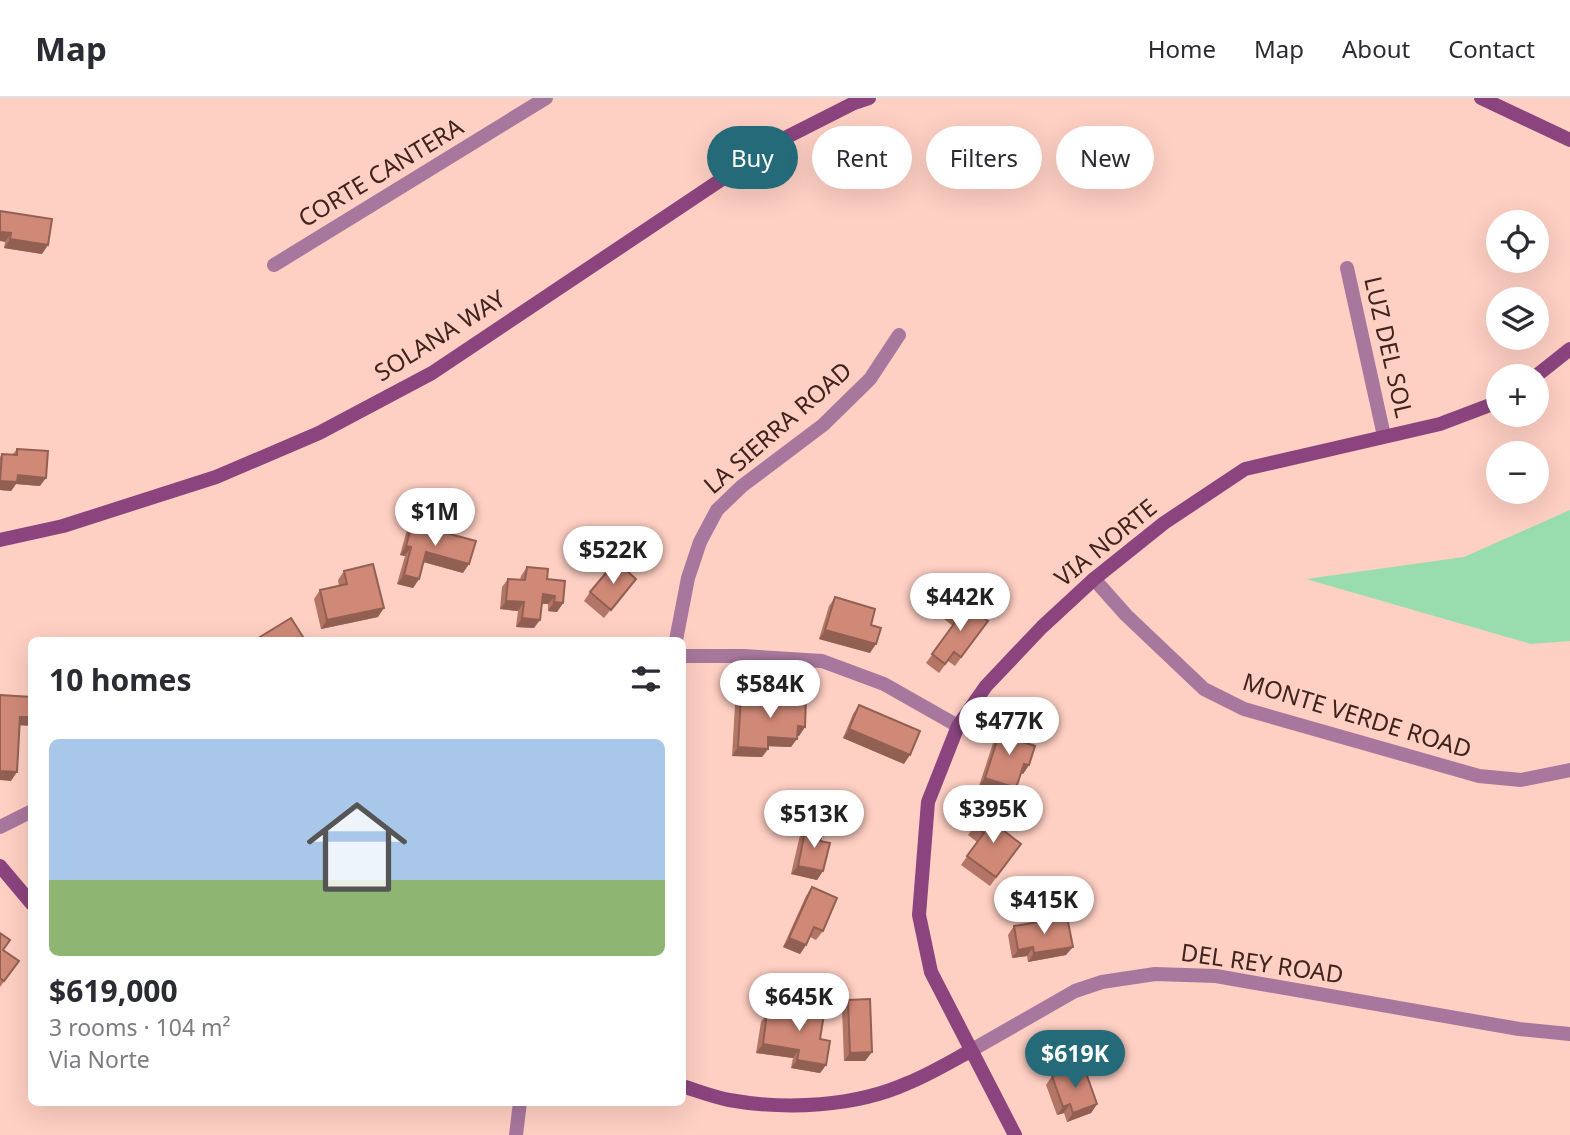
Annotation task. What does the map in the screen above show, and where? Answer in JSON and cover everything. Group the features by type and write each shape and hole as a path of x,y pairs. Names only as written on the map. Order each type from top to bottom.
{"street":[{"name":"SOLANA WAY","path":"0,540 63,526 216,477 319,433 432,373 779,141 869,98"},
{"path":"1481,98 1570,140"},
{"name":"CORTE CANTERA","path":"274,265 536,101"},
{"name":"LUZ DEL SOL","path":"1347,268 1384,436"},
{"name":"LA SIERRA ROAD","path":"677,637 688,578 699,542 717,510 741,486 823,425 870,379 899,335"},
{"path":"1549,366 1570,349"},
{"name":"VIA NORTE","path":"1015,1135 932,972 919,915 928,802 958,726 986,687 1042,627 1094,579 1164,523 1245,469 1440,424 1486,407"},
{"name":"MONTE VERDE ROAD","path":"1094,579 1126,615 1204,689 1244,709 1479,776 1521,780 1570,769"},
{"path":"686,656 822,661 884,684 958,726"},
{"path":"0,827 28,813"},
{"path":"0,866 28,899"},
{"name":"DEL REY ROAD","path":"686,1087 727,1100 764,1104 798,1105 850,1101 907,1084 1074,991 1102,982 1156,974 1216,976 1519,1029 1570,1034"},
{"path":"516,1135 520,1106"}],"green space":[{"path":"1570,510 1570,641 1531,644 1306,579 1464,557"}],"building":[{"path":"0,211 52,219 48,245 10,239 11,233 0,232"},
{"path":"17,449 48,451 46,478 18,475 17,482 0,481 2,454 17,455"},
{"path":"412,524 476,541 469,564 426,552 419,579 404,575 411,547 406,546"},
{"path":"616,561 636,579 611,610 590,592"},
{"path":"373,564 384,608 327,620 320,590 347,584 344,571"},
{"path":"527,567 548,569 547,579 565,581 563,603 554,602 555,596 543,594 540,620 522,618 524,602 506,601 508,579 525,580"},
{"path":"835,597 875,609 871,625 881,628 876,644 825,630"},
{"path":"958,600 988,621 961,657 954,652 945,664 932,654 959,617 950,611"},
{"path":"291,618 303,637 260,637"},
{"path":"0,695 28,697 28,717 20,717 17,772 0,771"},
{"path":"741,696 788,699 788,696 806,697 805,727 798,726 797,739 768,737 768,749 738,747"},
{"path":"859,705 920,731 910,755 849,729"},
{"path":"1002,725 1026,733 1023,742 1035,746 1029,765 1024,764 1016,788 985,778"},
{"path":"986,810 1001,821 998,826 1021,844 996,877 967,856 984,833 974,826"},
{"path":"806,827 822,830 820,841 830,843 823,871 798,866"},
{"path":"812,887 837,898 823,931 814,927 806,945 789,938"},
{"path":"1067,917 1073,947 1034,953 1033,947 1018,950 1014,926"},
{"path":"0,933 10,940 3,950 19,961 4,981 0,978"},
{"path":"870,999 872,1052 850,1053 848,1000"},
{"path":"794,1003 825,1008 820,1039 830,1041 826,1065 797,1060 799,1050 763,1044 767,1013 792,1017"},
{"path":"1085,1070 1097,1104 1073,1113 1070,1104 1063,1107 1052,1076 1068,1071 1070,1075"}]}
